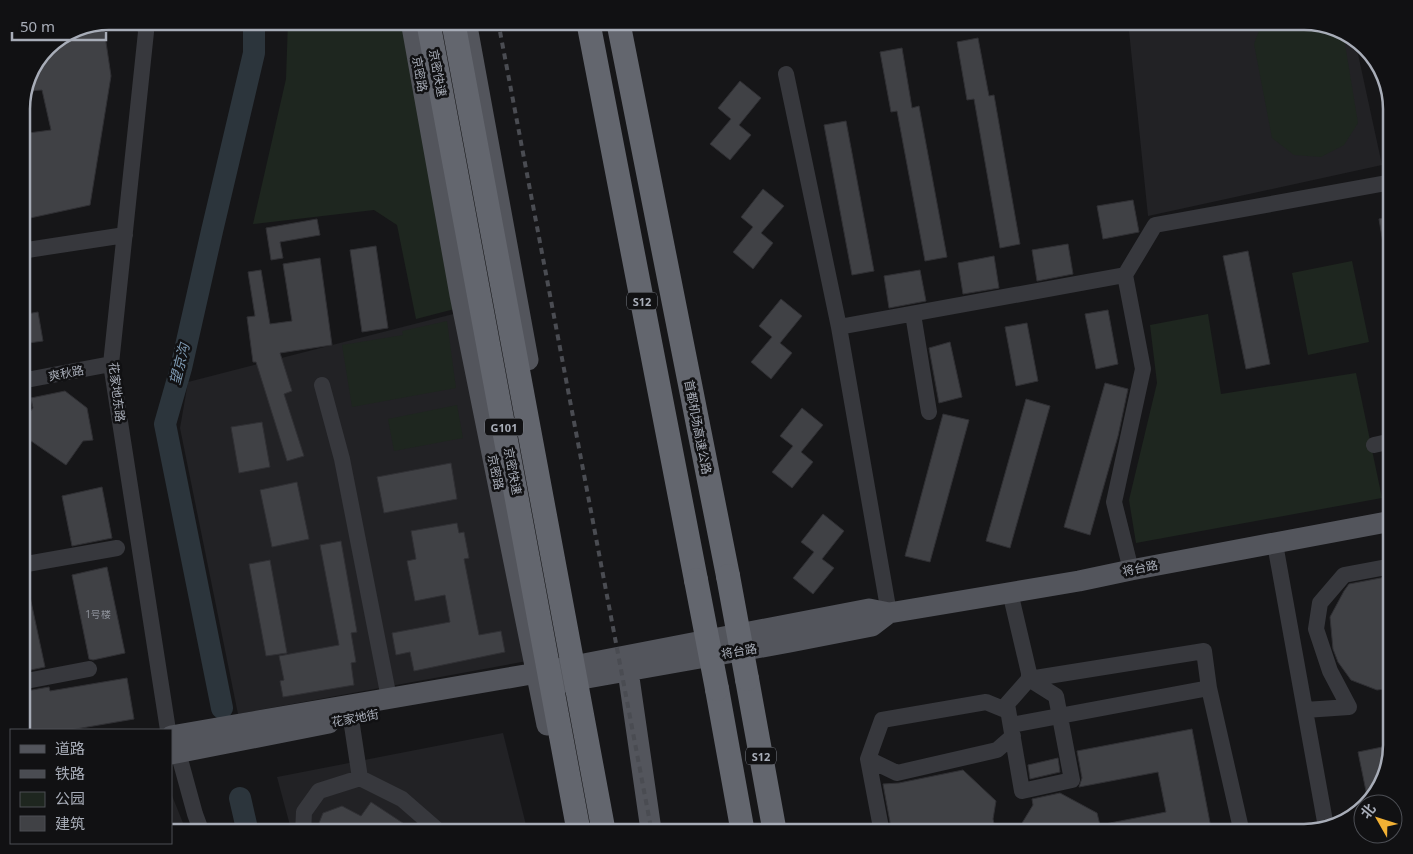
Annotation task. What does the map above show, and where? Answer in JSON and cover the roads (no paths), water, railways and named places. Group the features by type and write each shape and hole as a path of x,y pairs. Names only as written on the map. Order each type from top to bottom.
{"highway":[{"name":"京密快速","path":"430,30 577,824"},
{"name":"京密快速","path":"455,30 602,824"},
{"name":"S12","path":"590,30 718,689 741,824"},
{"name":"首都机场高速公路","path":"620,30 728,576 773,824"}],"main road":[{"name":"京密路","path":"413,30 460,295 567,824"},
{"name":"G101","path":"468,30 613,824"},
{"name":"将台路","path":"585,672 869,610 889,613 947,604 1079,581 1383,523"},
{"name":"将台路","path":"585,672 628,672 790,642 872,626 889,613"},
{"path":"538,679 585,672"},
{"path":"628,672 650,824"},
{"name":"花家地街","path":"173,747 389,698 538,679"},
{"name":"花家地街","path":"173,747 351,719 538,679"}],"street":[{"name":"花家地东路","path":"146,30 111,364 168,729"},
{"path":"786,74 839,327 889,613"},
{"path":"1131,570 1114,502 1143,369 1125,275 1155,225 1383,184"},
{"path":"30,250 125,235"},
{"path":"839,327 1125,275"},
{"path":"913,314 929,412"},
{"name":"爽秋路","path":"30,379 111,364"},
{"path":"322,386 342,458 389,698"},
{"path":"1374,445 1383,443"},
{"path":"1275,544 1325,821"},
{"path":"30,563 117,548"},
{"path":"1305,710 1350,707 1330,671 1316,629 1320,602 1344,575 1383,568"},
{"path":"1010,592 1029,679"},
{"path":"1029,679 1056,696 1072,780 1022,791 1007,704 1029,679 1204,651 1209,688 1240,824"},
{"path":"30,680 89,669"},
{"path":"880,824 868,759 882,720 986,702 1011,724 1060,717 1209,688"},
{"path":"351,719 360,778"},
{"path":"868,759 897,773 997,750 1011,724"},
{"path":"173,747 199,824"},
{"path":"303,824 304,812 319,791 360,778 402,799 431,824"}],"waterway":[{"name":"望京沟","path":"222,708 165,424 181,368 254,53 254,30"},
{"name":"望京沟","path":"240,798 246,824"}],"railway":[{"path":"500,30 650,824"}]}
